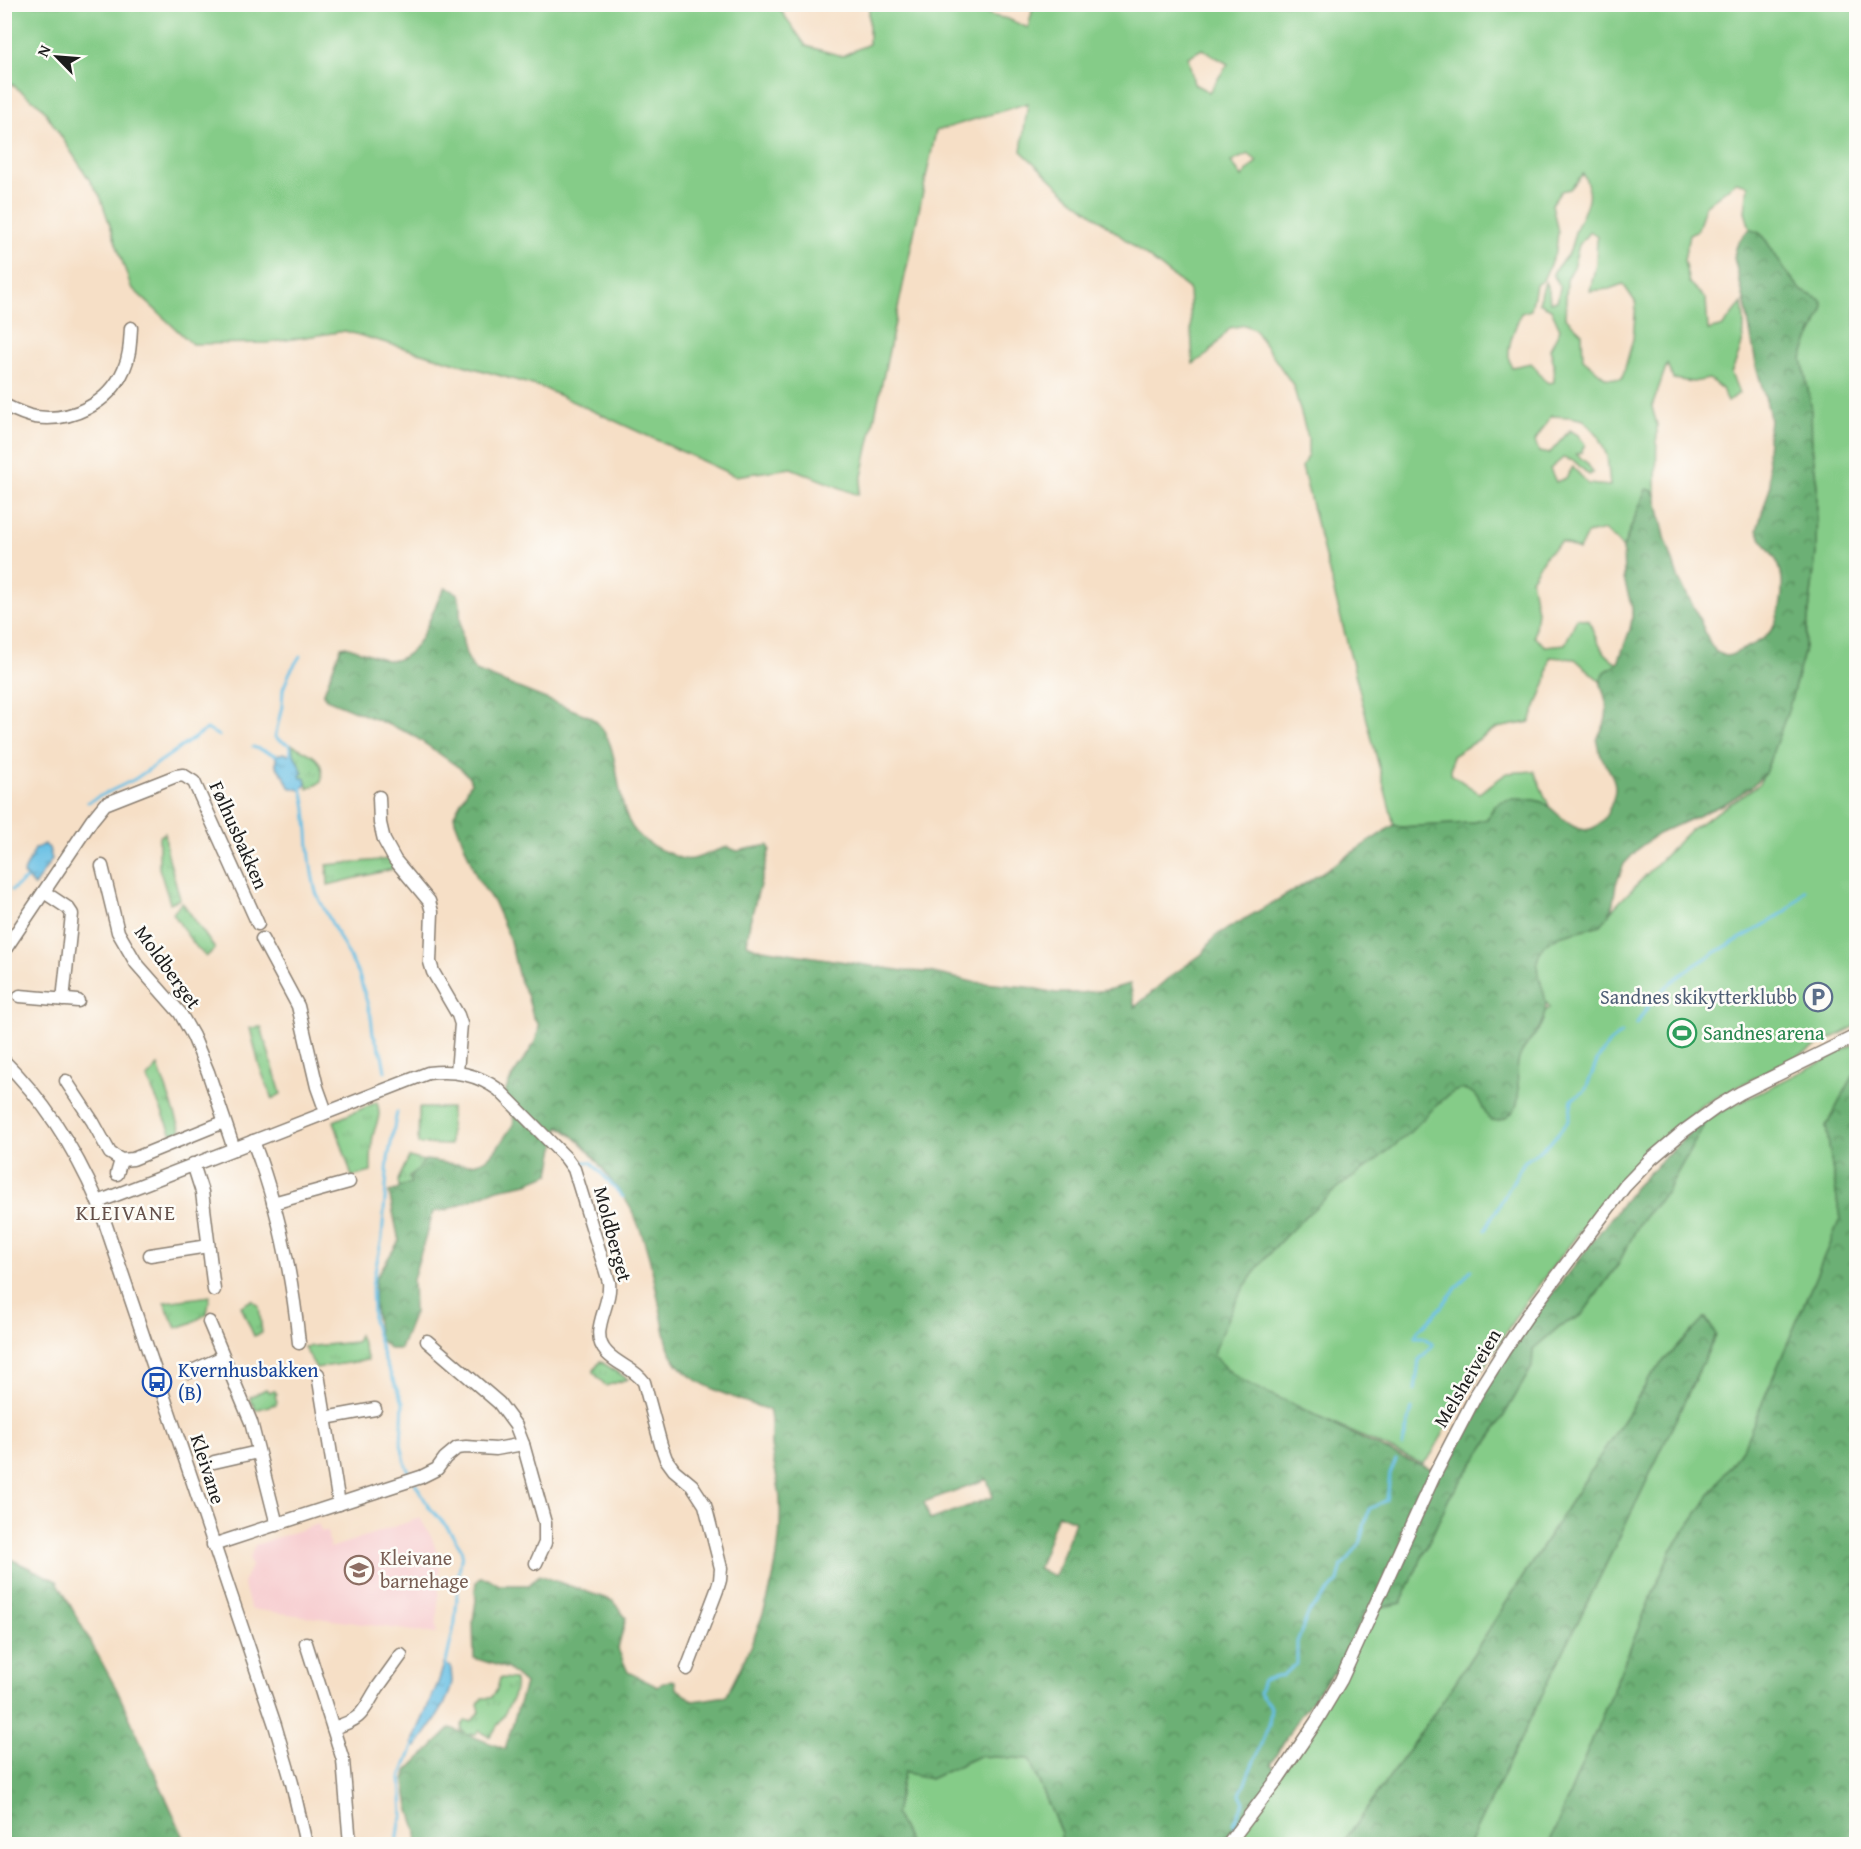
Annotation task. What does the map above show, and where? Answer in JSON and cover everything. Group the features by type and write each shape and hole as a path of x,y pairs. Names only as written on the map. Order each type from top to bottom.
{"street":[{"path":"4,405 33,417 54,418 79,412 96,403 118,380 124,370 130,348 131,328"},
{"name":"Følhusbakken","path":"4,951 105,804 183,775 194,782 258,924"},
{"path":"379,797 380,823 384,840 395,860 429,901 432,912 430,962 433,972 458,1015 460,1024 457,1072"},
{"name":"Moldberget","path":"102,866 118,932 136,963 180,1013 208,1072 234,1149"},
{"path":"44,892 68,908 72,914 63,1000"},
{"path":"262,939 298,1006 317,1087 326,1112"},
{"path":"20,996 78,1001"},
{"name":"Melsheiveien","path":"1234,1837 1279,1777 1341,1680 1433,1478 1476,1395 1528,1315 1625,1186 1684,1131 1717,1107 1740,1093 1857,1036"},
{"name":"Kleivane","path":"4,1061 36,1095 65,1136 86,1173 98,1202 285,1756 306,1845"},
{"name":"Moldberget","path":"98,1202 418,1076 438,1072 457,1072 490,1084 499,1090 574,1169 609,1282 609,1295 599,1332 601,1343 607,1353 638,1374 644,1382 666,1459 674,1470 692,1485 705,1505 721,1574 687,1670"},
{"path":"66,1081 110,1153 121,1160 133,1159 224,1122"},
{"path":"253,1141 273,1203 288,1261 299,1343"},
{"path":"117,1174 121,1160"},
{"path":"193,1164 202,1192 214,1290"},
{"path":"273,1203 349,1182"},
{"path":"150,1255 208,1246"},
{"path":"209,1322 251,1422 277,1525"},
{"path":"427,1341 499,1403 516,1426 545,1523 545,1543 536,1563"},
{"path":"190,1372 223,1357"},
{"path":"318,1374 339,1504"},
{"path":"325,1418 375,1409"},
{"path":"213,1545 431,1472 437,1469 456,1448 496,1449 523,1444"},
{"path":"214,1462 258,1452"},
{"path":"306,1643 343,1760 350,1845"},
{"path":"333,1728 361,1714 401,1655"}],"shaded area":[{"path":"420,1518 432,1538 439,1560 436,1634 251,1609 243,1583 251,1566 249,1559 255,1545 318,1524 322,1532 327,1530 330,1548"}],"green space":[{"path":"1031,4 1856,5 1856,1026 1704,1104 1645,1152 1598,1208 1522,1307 1457,1409 1431,1455 1423,1464 1190,1359 1320,1183 1522,1032 1550,1007 1535,991 1530,973 1541,940 1596,926 1690,830 1758,785 1765,773 1804,653 1816,554 1817,486 1802,358 1817,325 1820,300 1802,291 1776,259 1764,237 1750,229 1745,212 1748,185 1736,182 1705,206 1698,230 1689,234 1684,260 1689,283 1706,299 1708,330 1723,326 1742,303 1743,339 1731,373 1739,393 1728,402 1722,389 1709,379 1693,382 1673,379 1667,364 1652,407 1657,425 1656,494 1651,490 1636,514 1623,548 1605,530 1587,534 1579,550 1561,542 1546,555 1531,579 1537,611 1534,637 1545,646 1565,644 1577,618 1589,620 1603,650 1618,663 1605,672 1600,681 1575,659 1550,657 1546,681 1530,722 1497,728 1452,756 1451,774 1479,793 1507,773 1534,771 1549,806 1540,802 1494,806 1487,819 1470,823 1401,827 1394,825 1302,467 1308,454 1308,438 1293,385 1254,329 1245,325 1230,328 1208,354 1193,364 1189,289 1069,196 1021,151 1028,103 936,131 858,495 791,468 735,476 543,388 345,331 267,343 192,344 131,287 100,196 42,107 5,79 4,5 777,5 806,46 842,56 869,44 869,5 971,5 993,16 1008,19 1028,28 1032,12","holes":["1202,49 1228,64 1209,92 1194,84 1188,57","1248,154 1257,161 1242,177 1231,162","1583,174 1587,182 1587,204 1570,251 1553,274 1560,288 1557,301 1550,302 1545,282 1539,303 1551,309 1560,329 1550,349 1554,364 1554,382 1549,383 1531,363 1512,367 1509,348 1521,313 1531,310 1536,285 1543,280 1556,251 1558,232 1552,204 1561,191 1570,189","1590,231 1597,236 1596,263 1590,291 1609,289 1623,284 1636,303 1633,339 1622,379 1606,378 1583,359 1582,333 1565,317 1567,280 1579,245","1551,416 1584,420 1598,436 1607,456 1610,486 1588,484 1573,467 1566,478 1556,482 1550,469 1563,458 1574,461 1589,475 1593,473 1587,463 1576,454 1581,453 1585,444 1578,435 1570,430 1549,454 1539,452 1535,441"]},
{"path":"1750,229 1764,237 1786,272 1802,291 1821,300 1823,305 1823,310 1802,358 1811,405 1812,448 1817,486 1816,554 1804,653 1788,711 1765,773 1751,787 1726,803 1658,834 1640,847 1624,864 1616,884 1609,915 1601,925 1559,936 1544,945 1537,968 1545,999 1545,1012 1540,1026 1520,1056 1517,1072 1518,1097 1514,1111 1505,1118 1494,1121 1489,1119 1478,1099 1471,1092 1459,1090 1453,1092 1396,1145 1324,1200 1271,1252 1235,1302 1214,1350 1214,1356 1231,1373 1252,1386 1383,1449 1436,1471 1503,1357 1635,1187 1691,1131 1708,1118 1666,1193 1640,1222 1617,1266 1581,1316 1560,1326 1533,1349 1532,1367 1495,1431 1449,1498 1401,1603 1363,1612 1338,1675 1333,1672 1295,1723 1270,1765 1278,1771 1221,1844 1062,1844 1061,1833 1029,1759 979,1756 930,1779 904,1772 895,1814 910,1844 416,1844 417,1832 409,1807 405,1782 407,1771 451,1728 505,1749 525,1684 508,1669 474,1658 475,1590 476,1582 480,1577 488,1578 499,1585 529,1585 539,1575 613,1601 626,1618 618,1649 628,1672 656,1686 671,1680 675,1681 676,1688 694,1701 726,1696 749,1649 767,1602 778,1553 780,1500 771,1446 769,1410 709,1387 688,1374 676,1362 668,1346 645,1242 631,1209 591,1154 559,1126 550,1174 528,1183 498,1189 446,1210 433,1212 413,1279 414,1313 400,1349 390,1349 379,1339 374,1302 375,1279 399,1241 389,1192 406,1184 425,1160 468,1164 484,1161 493,1153 513,1125 513,1116 505,1093 508,1084 534,1043 539,1025 533,1017 527,995 520,982 509,937 494,903 477,878 455,821 454,815 471,783 469,777 411,734 326,699 323,695 341,647 346,646 386,660 398,659 408,654 416,645 445,588 455,592 460,601 465,651 476,671 591,717 602,729 610,744 625,812 632,826 642,838 660,849 686,859 693,859 728,847 737,851 768,845 770,849 750,921 747,944 756,948 904,971 929,972 973,982 1027,987 1056,993 1107,990 1130,984 1135,1007 1167,979 1202,954 1215,936 1300,887 1394,825 1401,827 1470,823 1487,819 1497,804 1504,800 1514,799 1532,799 1542,802 1579,829 1593,828 1601,822 1613,799 1615,786 1597,744 1607,714 1600,681 1605,672 1618,663 1630,629 1632,608 1624,579 1623,548 1646,489 1656,494 1665,537 1679,580 1716,652 1726,656 1731,655 1753,645 1770,631 1781,604 1782,584 1777,561 1757,530 1770,487 1767,451 1770,419 1734,258 1739,242","holes":["987,1479 993,1497 930,1520 924,1502","1058,1514 1075,1521 1055,1576 1038,1569"]},
{"path":"292,745 316,758 321,767 321,782 308,789 305,778 301,779 300,775 303,773"},
{"path":"165,833 167,851 180,899 170,903 159,868 159,837"},
{"path":"390,859 397,868 328,885 327,865"},
{"path":"182,902 215,949 206,957 192,942 173,913"},
{"path":"261,1027 281,1094 272,1099 259,1065 250,1028"},
{"path":"1856,1043 1856,1071 1826,1126 1840,1219 1744,1446 1670,1552 1549,1844 1469,1844 1716,1335 1706,1318 1656,1369 1449,1692 1342,1844 1221,1844 1278,1771 1338,1675 1363,1612 1401,1603 1449,1498 1495,1431 1532,1367 1533,1349 1560,1326 1581,1316 1617,1266 1640,1222 1666,1193 1708,1118"},
{"path":"158,1066 181,1130 172,1134 147,1078"},
{"path":"1856,1071 1856,1844 1549,1844 1670,1552 1744,1446 1840,1219 1826,1126"},
{"path":"377,1102 379,1117 372,1140 371,1172 352,1177 334,1121"},
{"path":"419,1108 451,1108 450,1145 418,1144"},
{"path":"409,1157 424,1161 418,1170 409,1176 411,1183 399,1187 398,1180"},
{"path":"210,1296 207,1314 176,1328 164,1302"},
{"path":"252,1300 259,1306 262,1333 254,1336 241,1306"},
{"path":"1705,1318 1716,1334 1469,1844 1342,1844 1449,1692 1656,1369"},
{"path":"359,1335 368,1360 316,1368 304,1347 356,1342"},
{"path":"600,1361 628,1379 606,1386 593,1372"},
{"path":"266,1389 270,1392 274,1390 277,1394 275,1395 276,1404 255,1410 250,1397"},
{"path":"4,1556 57,1581 117,1690 185,1844 5,1844"},
{"path":"500,1678 514,1679 515,1685 515,1691 505,1714 489,1737 479,1731 476,1734 466,1735 461,1729 462,1725 465,1721 472,1721 480,1711 478,1704 482,1698 491,1698 497,1690"},
{"path":"979,1756 1029,1759 1061,1833 1062,1844 910,1844 895,1814 904,1772 930,1779"}],"water":[{"path":"293,752 303,773 300,775 301,778 305,778 306,785 300,790 289,787 276,766 276,755 284,753 288,755"},
{"path":"44,844 49,848 52,859 34,886 23,874 35,849"},
{"path":"444,1664 451,1667 452,1682 447,1699 416,1747 412,1743"}],"waterway":[{"path":"291,756 290,745 275,737 282,706 283,689 300,656"},
{"path":"88,802 135,779 207,729 219,736"},
{"path":"253,747 276,755"},
{"path":"300,785 305,803 313,880 317,895 359,975 371,1016 373,1034 382,1054 385,1071"},
{"path":"12,890 26,879"},
{"path":"1637,1024 1649,1005 1683,973 1786,911 1805,890"},
{"path":"1485,1230 1524,1162 1549,1144 1569,1120 1572,1099 1585,1091 1598,1059 1610,1042 1621,1033"},
{"path":"397,1112 388,1159 382,1238 372,1285 373,1321 384,1359 403,1402 401,1444 406,1466 412,1477"},
{"path":"583,1162 591,1162 623,1197"},
{"path":"1415,1390 1419,1360 1433,1345 1423,1337 1415,1337 1418,1330 1431,1319 1471,1270"},
{"path":"1402,1446 1412,1409"},
{"path":"1235,1828 1234,1823 1244,1802 1240,1794 1269,1725 1271,1707 1259,1693 1263,1680 1281,1676 1297,1664 1297,1642 1309,1612 1338,1581 1342,1565 1359,1544 1369,1509 1387,1500 1390,1474 1396,1460"},
{"path":"415,1483 429,1507 447,1527 461,1548 462,1554 455,1622 445,1667"},
{"path":"397,1844 403,1816 401,1777 415,1742"}],"place":[{"name":"Sandnes skikytterklubb","path":"1818,997"},
{"name":"Sandnes arena","path":"1682,1033"},
{"name":"Kvernhusbakken (B)","path":"157,1382"},
{"name":"Kleivane barnehage","path":"359,1570"}],"district":[{"name":"KLEIVANE","path":"126,1213"}]}
